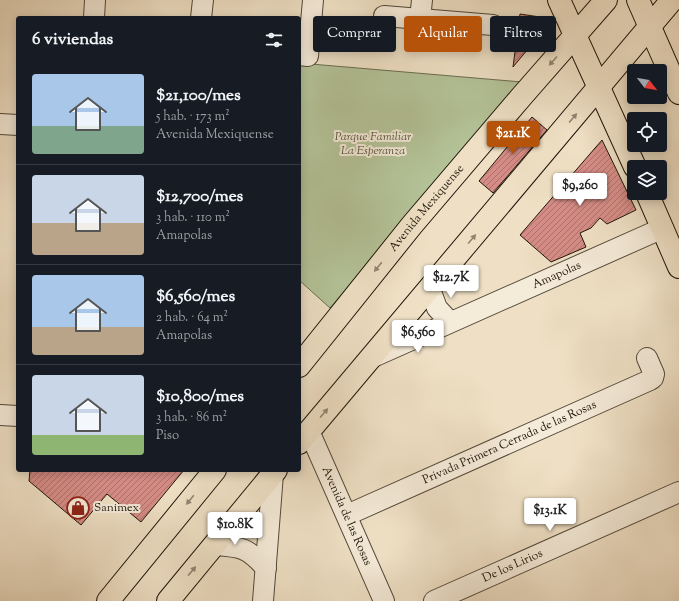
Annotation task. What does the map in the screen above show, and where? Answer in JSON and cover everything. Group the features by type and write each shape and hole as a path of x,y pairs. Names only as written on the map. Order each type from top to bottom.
{"main road":[{"path":"559,0 575,37 600,87 632,160"},
{"name":"Avenida Mexiquense","path":"301,364 412,225 606,0"},
{"path":"638,0 679,93"},
{"path":"304,437 672,0"},
{"path":"651,200 674,246"},
{"path":"108,601 213,472"},
{"path":"168,601 275,472"}],"street":[{"path":"94,16 95,0"},
{"path":"201,16 203,0"},
{"path":"301,55 308,56 313,0"},
{"path":"384,16 421,9 490,24"},
{"path":"0,124 16,125"},
{"name":"Amapolas","path":"373,356 450,322 674,246"},
{"path":"430,289 437,308 450,322"},
{"name":"Privada Primera Cerrada de las Rosas","path":"346,515 650,380 653,378 654,374 647,358"},
{"path":"0,415 16,416"},
{"name":"Avenida de las Rosas","path":"304,437 346,515 384,601"},
{"path":"263,601 275,472"},
{"name":"De los Lirios","path":"434,601 679,492"},
{"path":"214,545 234,546 246,550 266,568"}],"green space":[{"name":"Parque Familiar La Esperanza","path":"301,63 522,82 330,308 301,282"}],"building":[{"path":"520,14 533,16 520,16"},
{"path":"515,52 526,52 513,67"},
{"path":"532,117 547,130 493,193 479,181"},
{"path":"602,140 627,191 627,200 631,200 636,210 607,224 600,218 591,228 580,233 586,247 551,262 520,235"},
{"name":"Sanimex","path":"30,472 182,472 141,522 107,494 81,525 29,481"}],"place":[{"name":"Sanimex","path":"78,508"}]}
